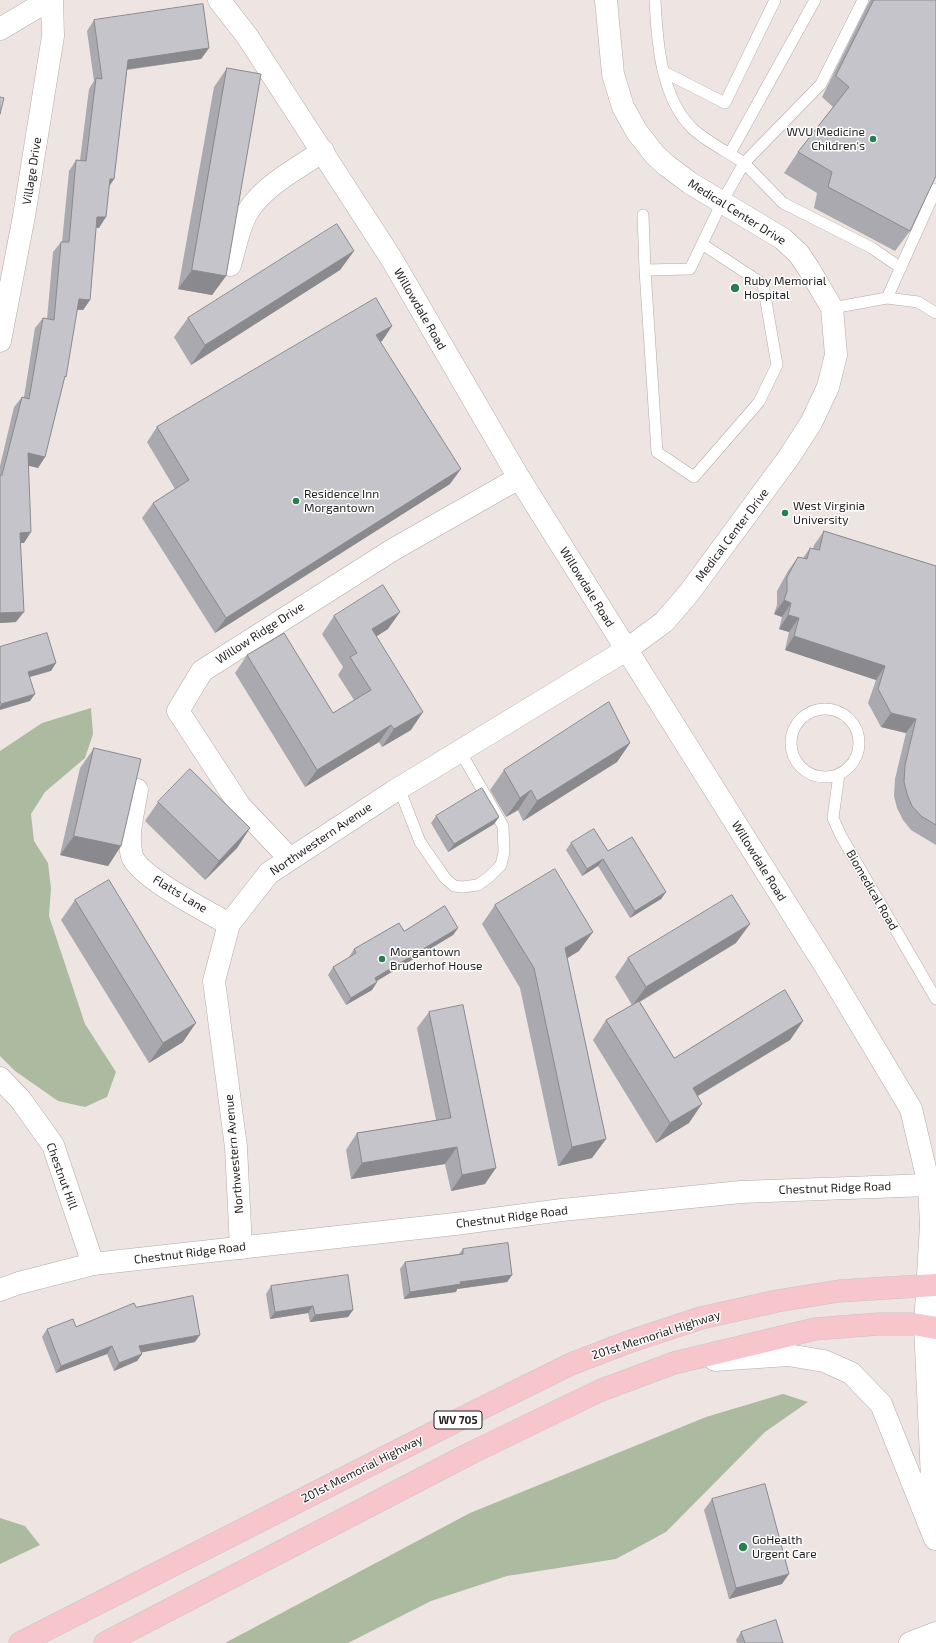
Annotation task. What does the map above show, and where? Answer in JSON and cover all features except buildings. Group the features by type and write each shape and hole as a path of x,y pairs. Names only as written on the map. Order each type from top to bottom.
{"main road":[{"name":"201st Memorial Highway","path":"20,1643 571,1364 631,1341 701,1318 777,1300 839,1290 931,1285"},
{"name":"WV 705","path":"105,1643 478,1450 599,1391 674,1363 815,1330 878,1324 913,1324 930,1327"}],"street":[{"path":"0,29 49,0"},
{"name":"Village Drive","path":"0,341 24,216 53,36 52,0"},
{"name":"Willowdale Road","path":"219,0 247,36 391,258 519,478 829,972 911,1109 929,1185"},
{"name":"Medical Center Drive","path":"606,0 613,74 623,107 637,132 655,155 666,165 690,183 783,239 799,254 832,308 836,355 828,386 811,423 748,515 689,593 664,622 626,650"},
{"path":"230,265 241,229 253,204 270,187 323,151"},
{"name":"Willow Ridge Drive","path":"290,859 240,806 178,711 202,671 394,549 519,478"},
{"name":"Northwestern Avenue","path":"241,1248 236,1147 214,981 229,924 269,873 399,788 626,650"},
{"name":"Flatts Lane","path":"137,790 129,835 132,857 152,879 229,924"},
{"name":"Chestnut Hill","path":"0,1078 20,1099 53,1145 93,1264"},
{"path":"929,1185 931,1225 930,1327 936,1539"},
{"name":"Chestnut Ridge Road","path":"0,1290 19,1283 93,1264 562,1210 741,1192 929,1185"},
{"path":"674,1363 788,1355 824,1361 851,1373 882,1404 936,1539"},
{"path":"910,1643 936,1633"}],"lane":[{"path":"655,0 657,31 664,72 678,111 694,129 744,163 783,203 872,248 901,268"},
{"path":"664,72 725,103 775,0"},
{"path":"730,153 815,0"},
{"path":"645,270 690,269 722,202 744,163 821,84 863,0"},
{"path":"887,298 936,189"},
{"path":"643,215 645,270 657,452 694,477 759,402 777,365 764,284 702,244"},
{"path":"832,308 887,298 918,302 936,313"},
{"path":"827,708 839,711 849,717 856,726 860,737 860,748 856,759 848,768 839,774 828,777 817,776 806,772 798,764 793,754 791,743 792,732 798,722 806,714 816,709 827,708"},
{"path":"399,788 420,842 445,878 454,886 462,887 478,885 501,865 504,852 503,826 460,751"},
{"name":"Biomedical Road","path":"839,774 833,818 841,836 936,999"}],"green space":[{"path":"91,708 93,734 85,758 45,792 31,814 34,841 48,863 51,888 49,916 85,1024 116,1072 107,1097 85,1107 58,1101 15,1071 0,1056 0,751 42,723"},
{"path":"783,1394 808,1402 765,1432 666,1532 616,1559 507,1576 431,1601 348,1643 225,1643 470,1513 706,1417"},
{"path":"0,1518 25,1526 40,1545 0,1564"}],"place":[{"name":"WVU Medicine Children's","path":"873,139"},
{"name":"Ruby Memorial Hospital","path":"735,288"},
{"name":"Residence Inn Morgantown","path":"296,501"},
{"name":"West Virginia University","path":"785,513"},
{"name":"Morgantown Bruderhof House","path":"382,959"},
{"name":"GoHealth Urgent Care","path":"743,1547"}]}
